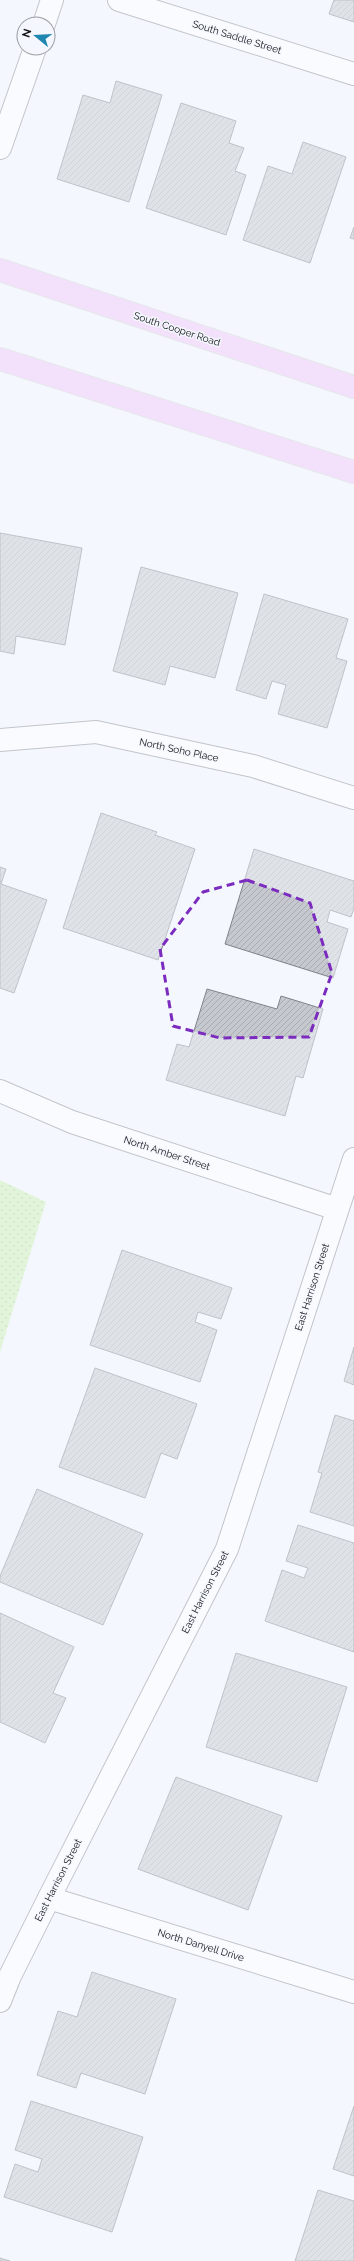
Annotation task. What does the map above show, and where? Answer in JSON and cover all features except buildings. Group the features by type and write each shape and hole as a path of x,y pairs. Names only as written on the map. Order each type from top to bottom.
{"main road":[{"name":"South Cooper Road","path":"0,270 354,386"},
{"path":"0,359 354,472"}],"street":[{"path":"47,16 52,0"},
{"name":"South Saddle Street","path":"119,0 354,74"},
{"path":"0,148 32,56"},
{"name":"North Soho Place","path":"0,740 96,732 253,766 354,798"},
{"name":"North Amber Street","path":"0,1091 72,1122 338,1208"},
{"name":"East Harrison Street","path":"0,2001 10,1976 48,1898 227,1549 354,1159"},
{"name":"North Danyell Drive","path":"48,1898 354,1992"}],"highlighted area":[{"path":"247,880 310,903 332,973 309,1037 220,1038 173,1026 160,949 203,892"}],"green space":[{"path":"0,1180 46,1202 0,1352"}]}
